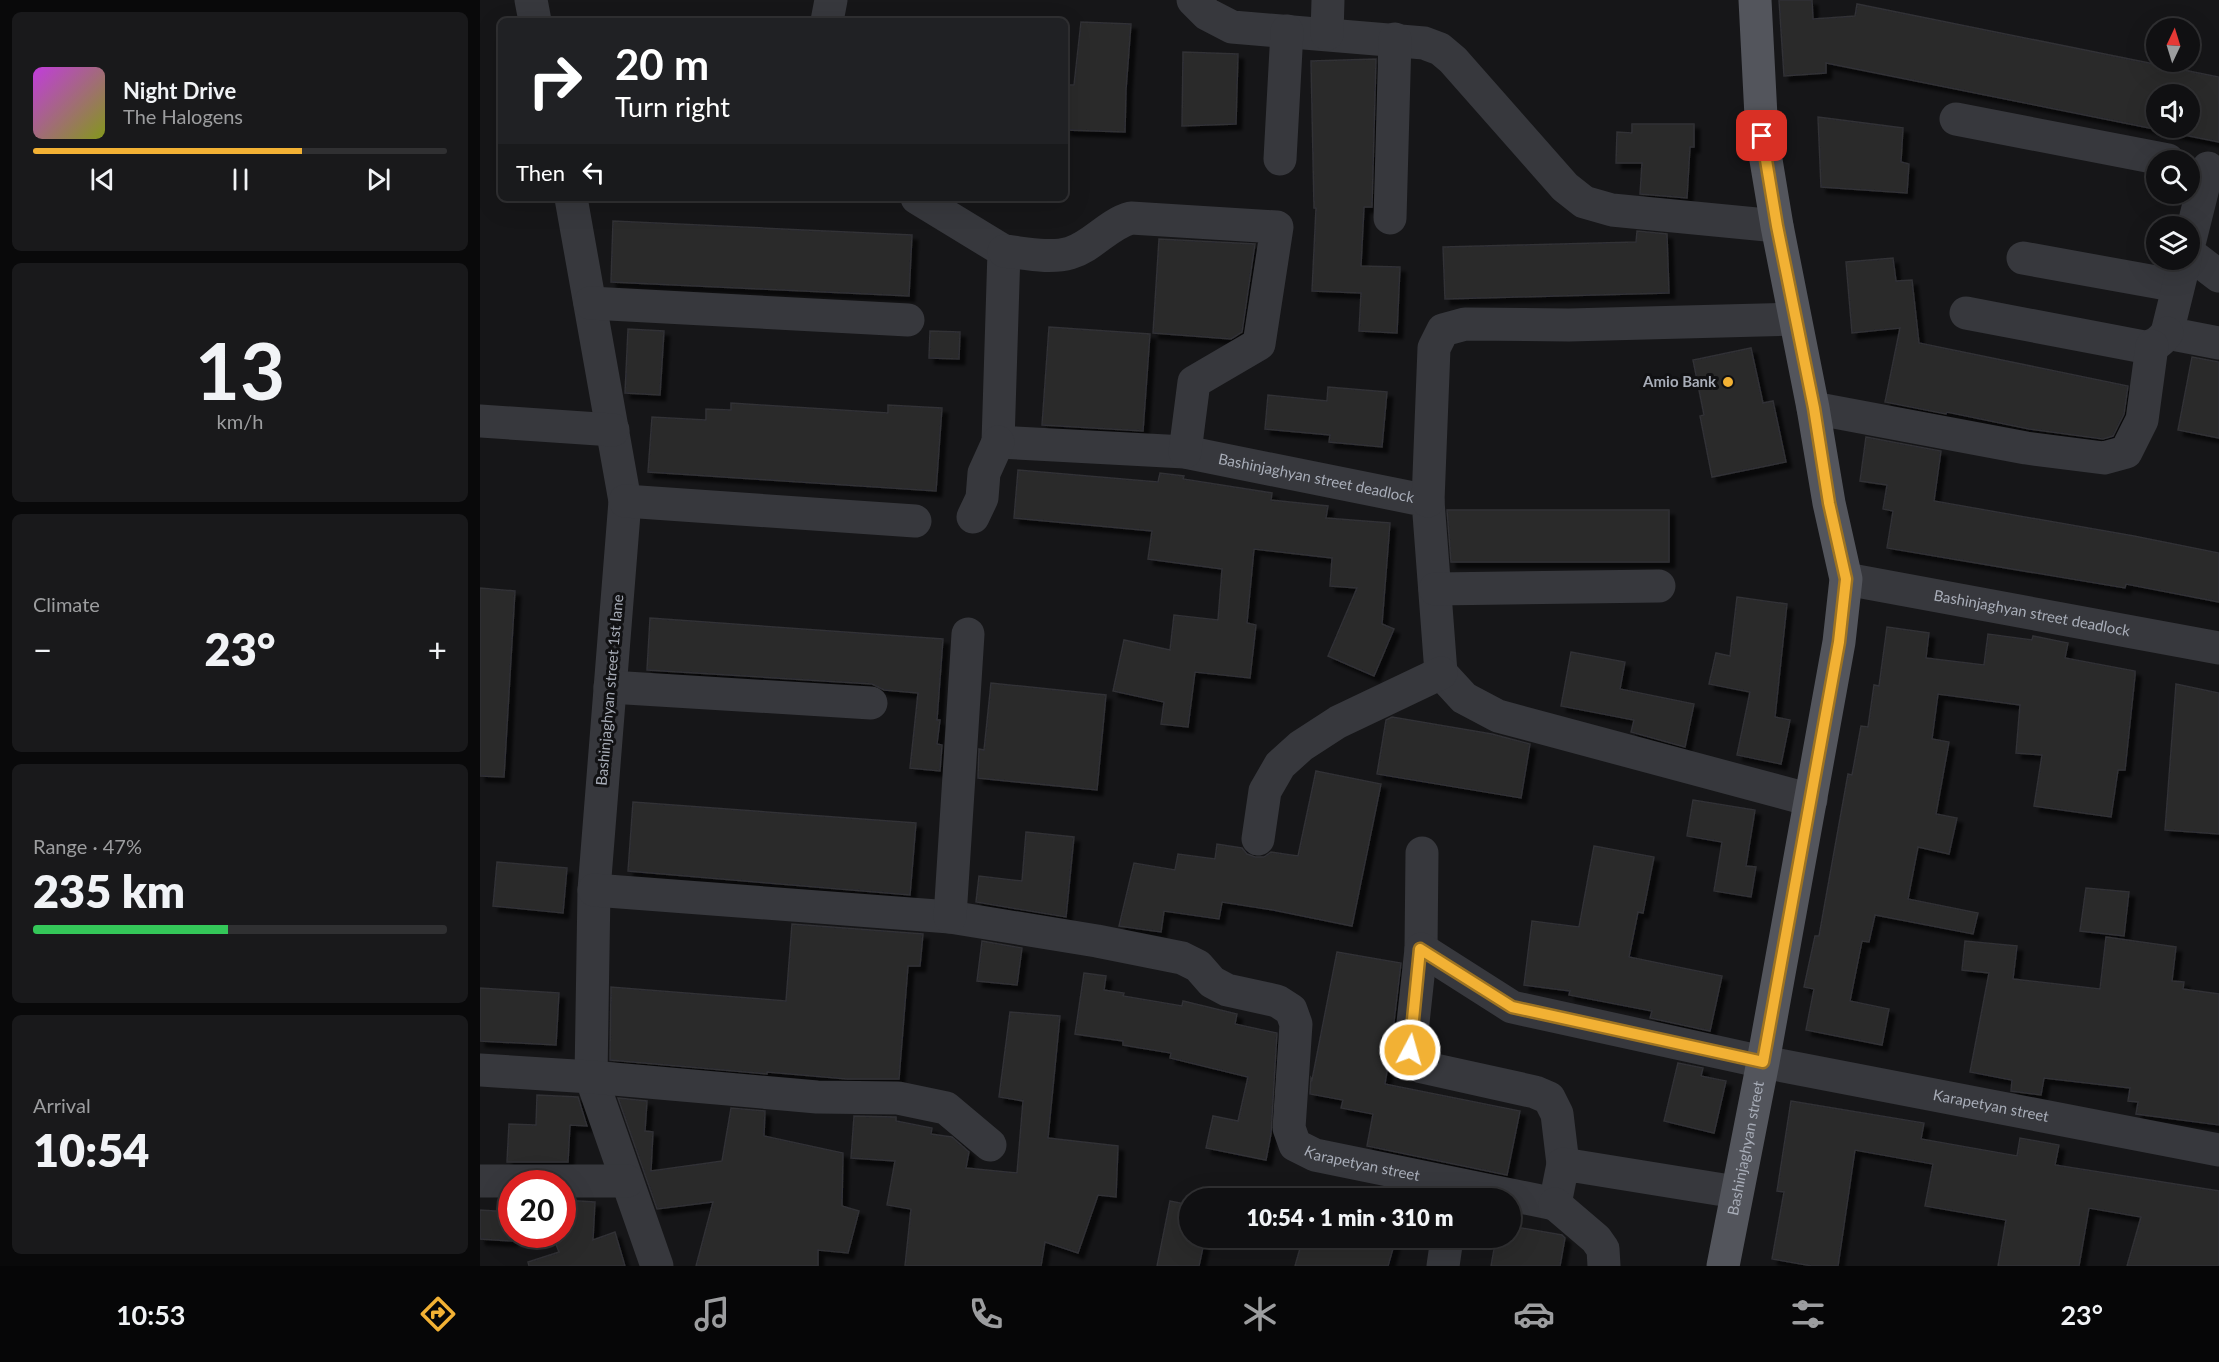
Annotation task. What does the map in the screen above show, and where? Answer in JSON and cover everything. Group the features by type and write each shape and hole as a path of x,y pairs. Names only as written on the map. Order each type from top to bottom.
{"main road":[{"name":"Bashinjaghyan street","path":"1723,1266 1811,800 1839,642 1846,579 1829,503 1814,408 1777,226 1762,136 1755,0"}],"street":[{"path":"531,0 534,18"},
{"path":"828,18 831,0"},
{"path":"1193,0 1207,14 1232,27 1395,39 1424,43 1440,49 1564,187 1584,202 1612,210 1777,226"},
{"path":"1327,34 1328,0"},
{"path":"1280,159 1287,31"},
{"path":"1390,218 1395,39"},
{"path":"1956,119 2146,156"},
{"path":"2195,216 2206,167"},
{"name":"Bashinjaghyan street 1st lane","path":"572,201 625,501 594,890 591,1077 657,1266"},
{"path":"922,201 1004,251 1059,255 1071,253 1122,220 1131,218 1277,227 1259,344 1194,382 1185,452"},
{"path":"973,517 982,498 984,473 998,442 1004,251"},
{"path":"1814,408 2026,448 2104,458 2126,452 2142,420 2160,340 2182,273 2023,258"},
{"path":"2200,262 2219,276"},
{"path":"590,303 908,320"},
{"path":"1966,313 2144,347 2160,340 2219,343"},
{"path":"1428,501 1434,348 1443,330 1465,324 1569,325 1795,319"},
{"path":"480,421 613,430"},
{"name":"Bashinjaghyan street deadlock","path":"998,442 1185,452 1428,501 1441,673"},
{"path":"625,501 915,520"},
{"name":"Bashinjaghyan street deadlock","path":"1846,579 2219,648"},
{"path":"1435,589 1659,586"},
{"path":"954,917 968,634"},
{"path":"1258,839 1265,791 1280,765 1301,746 1338,722 1441,673 1464,698 1497,716 1811,800"},
{"path":"610,687 871,703"},
{"path":"1422,853 1420,949 1410,1050 1412,1060 1422,1066 1535,1092 1549,1098 1557,1114 1563,1164 1555,1204 1596,1239 1603,1249 1604,1266"},
{"name":"Karapetyan street","path":"594,890 954,917 1182,958 1198,966 1212,982 1227,990 1277,1001 1291,1010 1296,1024 1289,1128 1295,1145 1315,1155 1443,1188"},
{"name":"Karapetyan street","path":"1420,949 1512,1007 1763,1062 2219,1150"},
{"path":"480,1070 591,1077 817,1097 898,1098 926,1102 946,1108 990,1145"},
{"path":"1563,1164 1737,1192"},
{"path":"480,1181 627,1181"},
{"name":"Karapetyan street","path":"1521,1200 1555,1204"},
{"path":"1443,1266 1446,1248"}],"building":[{"path":"1779,0 1812,0 1813,19 1855,16 1857,4 2146,62 2146,72 2194,72 2219,77 2219,142 2199,138 2200,84 2146,84 2146,127 1826,63 1826,73 1784,76"},
{"path":"1081,22 1131,24 1125,132 1068,130 1068,85 1074,85"},
{"path":"1183,52 1238,54 1236,124 1182,126"},
{"path":"1376,59 1372,207 1364,207 1361,266 1400,267 1397,333 1359,331 1361,293 1312,291 1316,208 1314,208 1311,61"},
{"path":"1818,117 1903,128 1901,162 1909,164 1907,193 1821,187"},
{"path":"1632,124 1694,124 1694,147 1690,147 1687,198 1640,194 1642,163 1616,163 1617,132 1632,133"},
{"path":"613,221 912,235 909,296 611,282"},
{"path":"1637,231 1667,234 1669,293 1445,299 1443,247 1636,242"},
{"path":"1159,239 1255,244 1242,332 1231,339 1153,333"},
{"path":"1893,258 1896,281 1912,280 1919,343 2128,386 2124,414 2113,436 2103,439 2029,429 1885,402 1900,328 1852,333 1846,262"},
{"path":"1049,327 1150,334 1143,431 1042,425"},
{"path":"628,329 664,331 660,395 625,393"},
{"path":"930,331 960,332 959,359 929,358"},
{"path":"1751,348 1763,403 1773,401 1786,462 1712,477 1700,416 1704,415 1693,360"},
{"path":"2192,357 2219,362 2219,438 2178,430"},
{"path":"1328,387 1387,392 1382,447 1329,442 1330,435 1265,429 1268,395 1327,401"},
{"path":"731,403 888,413 888,405 942,408 936,491 648,472 652,417 706,420 706,409 731,410"},
{"path":"1866,437 1941,451 1934,501 2219,553 2219,602 2126,584 2125,588 1887,548 1893,511 1883,509 1887,485 1860,481"},
{"path":"1018,470 1158,482 1160,473 1184,476 1183,479 1272,493 1271,500 1328,506 1326,518 1390,523 1382,624 1394,629 1374,676 1328,656 1357,588 1330,586 1332,558 1254,549 1247,623 1256,625 1250,678 1195,672 1188,727 1161,724 1164,702 1113,691 1124,640 1170,650 1174,615 1218,620 1222,569 1148,559 1152,531 1014,518"},
{"path":"1447,510 1669,510 1669,562 1451,562"},
{"path":"480,588 515,591 504,777 480,776"},
{"path":"1737,597 1787,604 1775,717 1790,720 1781,764 1737,755 1750,692 1709,684 1716,653 1730,656"},
{"path":"650,618 943,639 937,720 940,720 937,744 942,745 940,771 910,768 918,693 884,690 872,684 647,670"},
{"path":"1887,627 1929,633 1926,658 1984,665 1988,634 2032,640 2033,636 2068,643 2065,658 2135,671 2135,676 2125,770 2118,770 2111,817 2034,806 2042,755 2016,753 2020,705 1938,694 1932,739 1949,742 1936,814 1957,818 1949,854 1918,847 1908,899 1978,913 1973,934 1875,915 1869,942 1862,941 1850,1001 1889,1009 1882,1045 1806,1030 1814,989 1804,987 1815,936 1819,936 1848,774 1852,775 1861,726 1868,727 1874,685 1879,686"},
{"path":"1571,652 1625,662 1620,689 1694,704 1685,747 1631,732 1634,720 1561,706"},
{"path":"991,683 1106,695 1097,790 978,778 979,749 984,750"},
{"path":"2176,684 2219,693 2219,834 2165,830"},
{"path":"1392,717 1492,734 1530,744 1521,798 1377,774 1386,720"},
{"path":"1316,771 1381,784 1352,926 1222,902 1219,919 1164,911 1161,932 1119,926 1134,863 1175,870 1178,854 1215,859 1217,844 1242,848 1247,854 1255,857 1264,857 1271,852 1298,856"},
{"path":"1693,800 1755,810 1746,866 1756,867 1751,897 1714,891 1722,842 1687,836"},
{"path":"633,802 916,823 910,895 628,871"},
{"path":"1026,832 1074,837 1066,917 976,902 979,876 1022,881"},
{"path":"1594,846 1654,857 1643,913 1638,912 1629,957 1722,976 1710,1031 1650,1018 1652,1011 1569,995 1570,991 1524,985 1532,921 1579,927"},
{"path":"497,862 567,868 563,913 493,906"},
{"path":"2086,888 2129,892 2124,936 2080,931"},
{"path":"792,924 923,934 920,966 908,966 899,1079 847,1079 767,1072 767,1074 610,1060 611,987 786,1001"},
{"path":"2106,937 2176,947 2172,981 2184,982 2183,989 2219,994 2219,1125 2136,1114 2138,1102 2128,1101 2130,1088 2044,1078 2041,1095 2011,1091 2012,1080 1970,1072 1989,973 1962,970 1965,941 2017,946 2013,979 2100,989"},
{"path":"982,941 1022,948 1017,985 977,981"},
{"path":"1337,952 1401,963 1385,1084 1520,1111 1507,1175 1367,1146 1373,1114 1341,1108 1343,1100 1310,1094 1311,1078 1312,1080"},
{"path":"1084,973 1106,976 1104,990 1124,993 1123,996 1182,1006 1183,1001 1237,1014 1235,1024 1277,1033 1271,1134 1266,1160 1206,1148 1213,1116 1238,1121 1248,1077 1170,1058 1171,1053 1123,1045 1123,1041 1075,1034"},
{"path":"480,988 559,993 556,1045 480,1041"},
{"path":"1010,1012 1060,1016 1048,1138 1118,1146 1116,1197 1098,1195 1078,1253 1045,1242 1041,1266 905,1266 911,1209 887,1205 895,1161 851,1158 854,1116 896,1117 896,1121 932,1128 931,1134 952,1137 969,1152 966,1168 1017,1173 1023,1101 999,1097"},
{"path":"1678,1063 1703,1068 1701,1076 1726,1081 1714,1133 1664,1121"},
{"path":"537,1095 578,1097 587,1126 570,1125 568,1162 507,1162 509,1124 536,1125"},
{"path":"618,1098 647,1101 645,1131 653,1132 651,1171 722,1161 731,1108 765,1111 764,1136 843,1153 842,1206 859,1211 848,1253 818,1250 818,1266 696,1266 713,1202 657,1209"},
{"path":"1791,1101 1924,1123 1921,1139 2017,1156 2020,1138 2059,1145 2055,1165 2219,1191 2219,1266 2127,1266 2141,1217 2089,1208 2079,1266 1998,1266 2006,1220 1925,1206 1933,1164 1855,1150 1838,1266 1812,1266 1772,1259 1784,1192 1777,1191"},
{"path":"576,1201 595,1202 593,1240 615,1232 625,1266 529,1266 528,1262 559,1252 557,1248 576,1248"},
{"path":"1170,1201 1179,1203 1179,1248 1203,1248 1199,1266 1157,1266"},
{"path":"480,1210 498,1211 498,1240 480,1239"},
{"path":"1521,1228 1562,1235 1565,1238 1560,1266 1491,1266 1494,1248 1521,1248"},
{"path":"1300,1248 1393,1248 1388,1266 1295,1266"}],"place":[{"name":"Amio Bank","path":"1728,382"}],"route":[{"path":"1410,1050 1420,949 1512,1007 1763,1062 1839,642 1846,579 1829,503 1814,408 1777,226 1762,136"}]}
